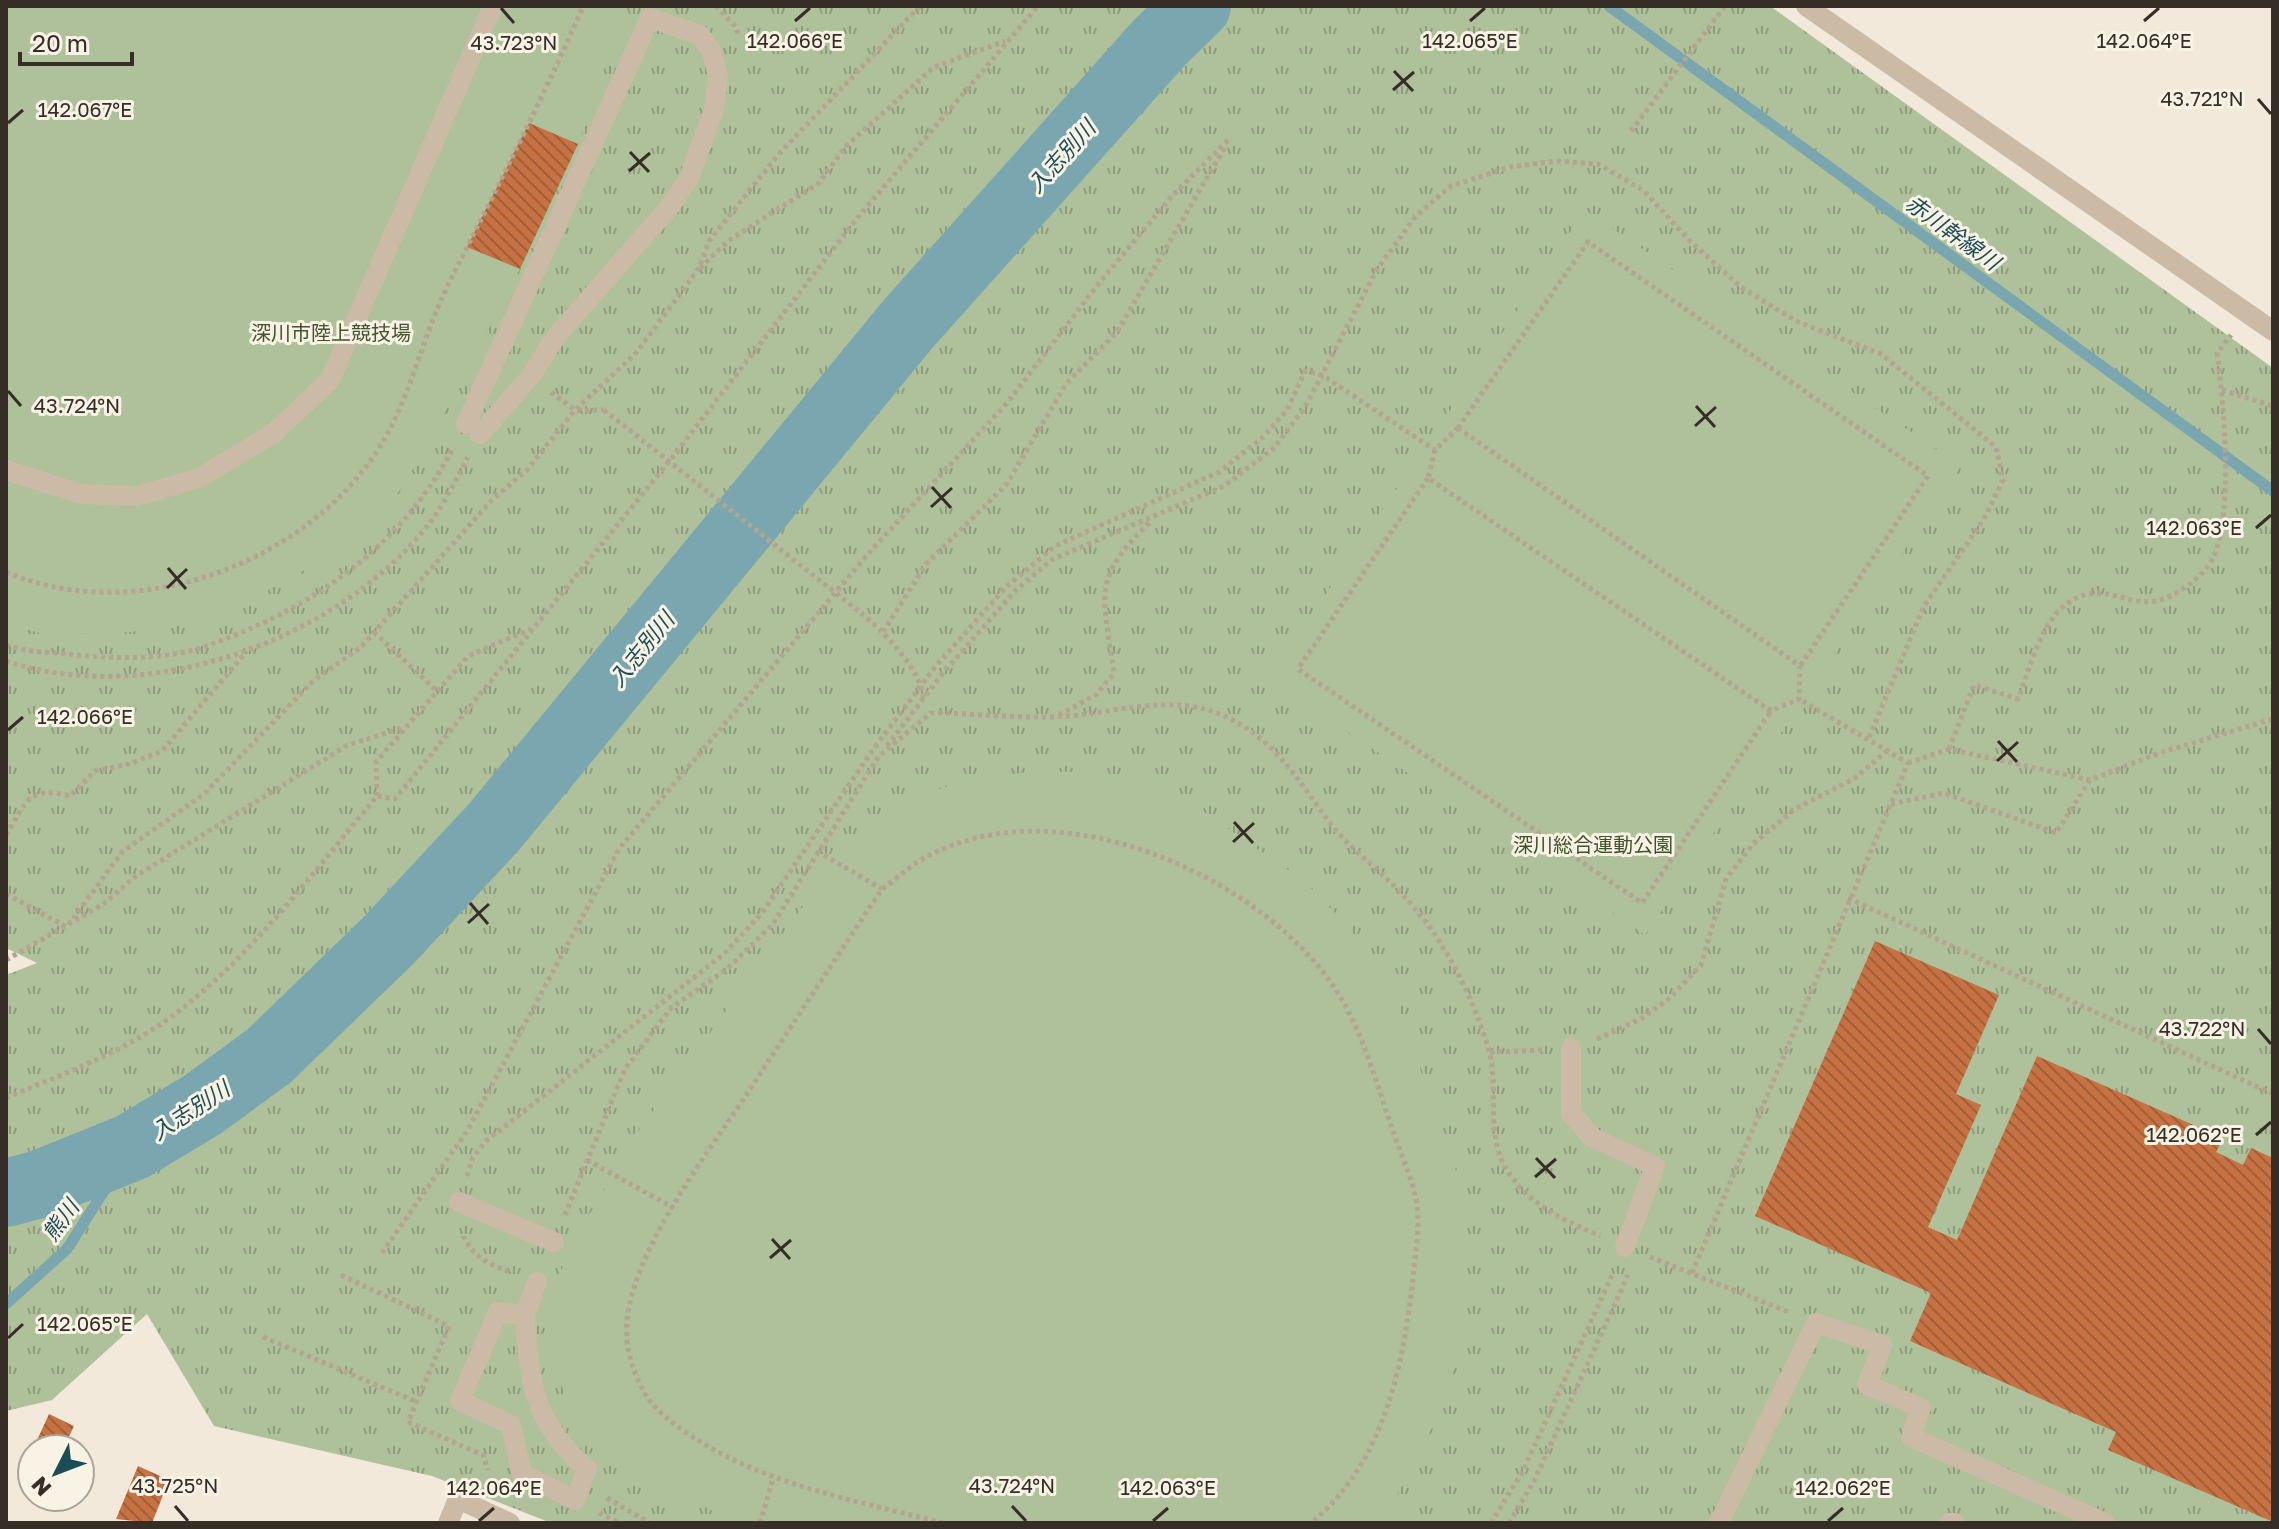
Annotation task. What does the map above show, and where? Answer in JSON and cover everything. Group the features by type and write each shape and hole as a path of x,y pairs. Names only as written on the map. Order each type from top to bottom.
{"street":[{"path":"6,470 81,494 137,496 199,478 274,433 330,380 493,6"},
{"path":"1806,6 2273,331"},
{"path":"650,18 700,35 712,52 718,76 714,109 689,178 671,205 555,338 531,376 473,429 650,18"},
{"path":"1571,1048 1571,1114 1593,1138 1655,1166 1632,1250"},
{"path":"459,1202 554,1242"},
{"path":"525,1315 498,1312 460,1401 511,1425 522,1474 575,1500 587,1469 560,1445 542,1414 529,1374 525,1315 537,1282"},
{"path":"1719,1523 1816,1323 1882,1345 1867,1385 1921,1408 1911,1437 2105,1523"},
{"path":"448,1523 458,1499 510,1523"}],"path":[{"path":"699,268 709,241 778,155 920,6"},
{"path":"377,796 395,799 535,628 858,217 1038,6"},
{"path":"1631,131 1725,6"},
{"path":"67,927 122,852 204,794 314,680 361,647 492,500 527,470 575,410 636,353 699,268 728,241 819,183 846,146 934,67 1006,40"},
{"path":"382,1253 467,1131 619,849 868,554 1007,403 1099,283 1173,195 1230,138 1117,332 1066,384 1006,485 927,563 883,632"},
{"path":"554,1242 625,1069 671,1008 727,969 773,924 879,756 1015,591 1053,559 1224,486 1273,449 1303,410 1376,271 1415,217 1451,186 1510,167 1556,161 1598,164 1643,190 1689,240 1741,287 1796,321 1881,354 1996,447 2003,480 1984,519 1924,606 1868,740"},
{"path":"1588,242 1928,476 1800,666 1799,699 1771,711 1642,903 1298,669 1428,478 1435,450 1458,428 1588,242"},
{"path":"1949,749 1974,685 2018,699 2050,622 2069,602 2101,591 2154,602 2181,591 2212,561 2224,523 2222,390 2217,353 2248,313"},
{"path":"537,1282 488,1265 471,1252 458,1218 459,1202 473,1157 486,1141 724,954 762,913 872,751 935,667 1005,588 1055,546 1219,472 1264,436 1287,410 1305,371 1322,375 1435,450"},
{"path":"546,388 575,410 604,410 861,613 883,632 923,687 923,700"},
{"path":"2222,390 2273,406"},
{"path":"1458,428 1800,666"},
{"path":"6,645 86,656 146,656 210,645 334,585 372,555 413,513 473,429"},
{"path":"1428,478 1771,711"},
{"path":"1054,718 1096,695 1114,673 1105,580 1121,551 1156,517"},
{"path":"6,1098 90,1063 173,1016 246,953 377,796 376,762 404,727 468,656 535,628"},
{"path":"374,632 437,691"},
{"path":"6,835 24,801 47,790 70,796 95,771 129,764 162,751 247,650"},
{"path":"1799,699 1908,763 1949,749 2090,780 2159,753 2273,719"},
{"path":"879,756 931,713 1054,718 1117,708 1168,705 1218,714 1268,743 1303,782 1330,823 1402,893 1435,934 1461,978 1490,1052 1495,1143 1509,1175 1534,1202 1632,1250 1816,1323"},
{"path":"6,960 67,927 105,903 136,876 346,746 404,727"},
{"path":"1490,1052 1571,1048 1641,1019 1670,998 1701,965 1726,879 1753,844 1795,809 1855,778 1887,751"},
{"path":"1692,1273 1848,898 1908,763"},
{"path":"1891,804 1944,793 2056,833 2090,780"},
{"path":"943,1523 773,1478 731,1458 660,1413 640,1385 629,1357 626,1322 633,1291 674,1208 882,889 922,859 964,843 1007,834 1076,835 1161,856 1205,875 1254,906 1296,941 1327,977 1355,1022 1417,1201 1407,1327 1396,1384 1378,1431 1353,1479 1311,1523"},
{"path":"817,851 882,889"},
{"path":"6,894 67,927"},
{"path":"1848,898 2273,1094"},
{"path":"587,1160 674,1208"},
{"path":"1491,1523 1523,1471 1632,1250"},
{"path":"1509,1523 1535,1479 1632,1250"},
{"path":"341,1275 449,1326 408,1422 483,1455 491,1478 476,1507"},
{"path":"263,1337 417,1402"},
{"path":"760,1523 773,1478"},
{"path":"582,1483 650,1523"}],"green space":[{"name":"深川総合運動公園","path":"6,6 1770,6 2273,368 2273,1523 551,1523 432,1476 214,1426 147,1314 52,1400 6,1411 6,975 37,963 6,948"},
{"name":"深川市陸上競技場","path":"6,6 626,6 578,144 528,123 467,247 520,269 427,447 398,493 346,543 291,579 206,620 131,632 48,635 6,624"},
{"path":"1585,210 1961,466 1645,935 1269,678"},
{"path":"1051,771 1114,775 1181,796 1304,881 1348,926 1390,986 1454,1162 1468,1236 1462,1316 1448,1394 1411,1471 1380,1523 741,1523 620,1471 593,1449 577,1423 550,1358 545,1322 554,1287 571,1247 633,1138 861,827 907,802 952,785 998,776"}],"building":[{"path":"529,123 578,144 520,269 467,247"},
{"path":"1875,941 1999,995 1956,1094 1981,1105 1928,1227 1957,1240 2037,1056 2223,1138 2216,1152 2243,1165 2251,1148 2273,1158 2273,1522 2108,1450 2116,1432 1910,1341 1931,1293 1755,1216"},
{"path":"49,1414 74,1426 71,1433 40,1433"},
{"path":"138,1466 169,1480 152,1523 116,1519"}],"waterway":[{"name":"入志別川","path":"6,1193 40,1184 132,1147 202,1105 269,1056 389,940 494,827 909,323 1160,42 1197,6"},
{"name":"赤川幹線川","path":"1609,6 2273,491"},
{"name":"熊川","path":"6,1304 67,1249 132,1147"}]}
